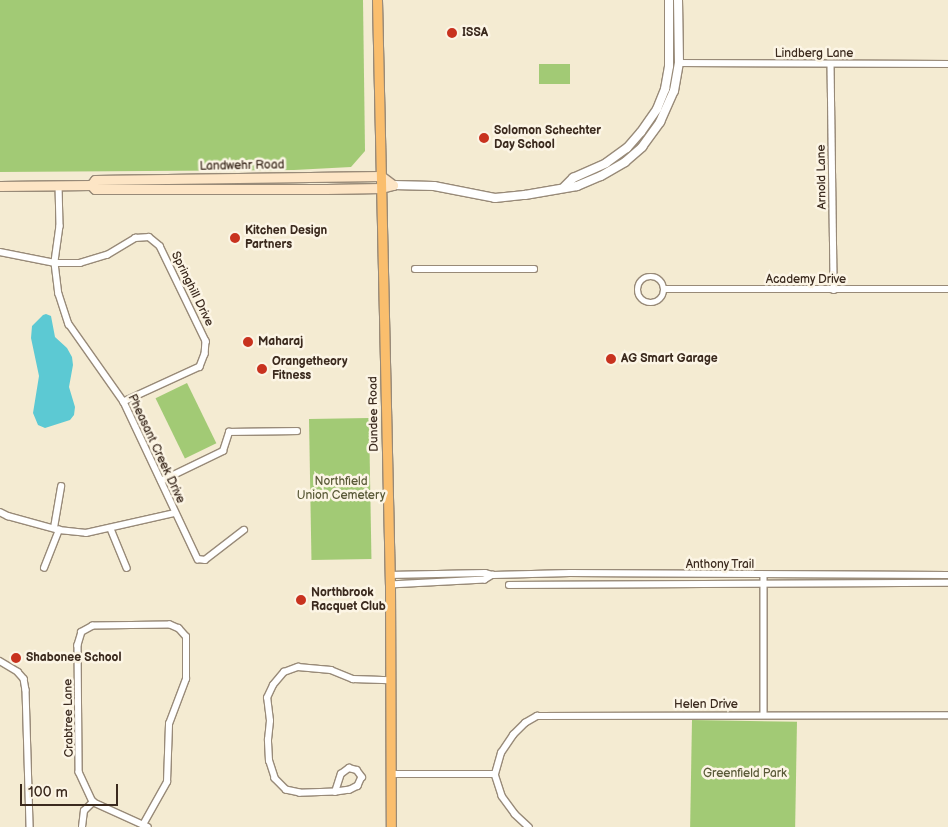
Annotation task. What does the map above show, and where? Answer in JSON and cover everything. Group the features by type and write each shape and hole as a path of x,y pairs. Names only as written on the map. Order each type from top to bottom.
{"main road":[{"name":"Dundee Road","path":"377,0 390,580 391,827"},
{"name":"Landwehr Road","path":"91,185 95,180 381,176"},
{"path":"381,176 394,185"},
{"name":"Landwehr Road","path":"0,186 91,185 95,189 381,188 394,185"}],"street":[{"name":"Landwehr Road","path":"564,187 573,178 606,163 627,148 657,109 665,89 669,66 669,0"},
{"name":"Landwehr Road","path":"394,185 434,186 495,198 576,186 601,176 625,162 642,147 660,122 674,91 679,63 678,0"},
{"name":"Lindberg Lane","path":"679,63 948,64"},
{"name":"Arnold Lane","path":"831,64 834,290"},
{"name":"Pheasant Creek Drive","path":"58,185 60,226 55,263 59,294 69,324 124,402 198,558 205,560 244,530"},
{"name":"Springhill Drive","path":"0,252 55,263 80,263 108,255 135,238 149,237 160,246 206,341 206,354 200,367 124,402"},
{"path":"414,269 534,268"},
{"path":"649,276 661,281 664,289 662,298 650,303 643,300 638,289 641,281 649,276"},
{"name":"Academy Drive","path":"664,289 948,289"},
{"path":"160,481 222,451 229,432 297,431"},
{"path":"44,568 56,529 61,487"},
{"path":"0,512 8,516 56,529 86,533 111,529 175,513"},
{"path":"111,529 127,568"},
{"name":"Anthony Trail","path":"390,580 485,573 493,575 948,575"},
{"path":"570,574 570,584"},
{"name":"Anthony Trail","path":"390,580 485,580 493,575"},
{"path":"764,575 764,714"},
{"name":"Anthony Trail","path":"509,585 948,583"},
{"name":"Crabtree Lane","path":"93,802 79,772 78,645 82,632 93,626 170,625 179,629 186,637 186,679 169,724 167,782 146,825"},
{"path":"0,661 18,672 24,679 26,690 30,827"},
{"path":"335,792 341,774 349,768 357,770 362,777 358,786 350,790 335,792 286,790 276,779 269,761 268,740 270,721 267,698 273,685 284,672 298,667 331,670 354,679 390,680"},
{"name":"Helen Drive","path":"496,774 501,753 513,735 525,723 537,716 948,714"},
{"path":"391,774 496,774 502,796 515,814 529,827"},
{"path":"82,827 84,811 93,802 146,825"}],"green space":[{"path":"0,0 363,0 365,151 351,167 294,170 0,172"},
{"path":"539,64 570,64 570,84 539,84"},
{"path":"187,383 216,443 185,459 156,398"},
{"name":"Northfield Union Cemetery","path":"369,418 371,559 311,560 309,419"},
{"name":"Greenfield Park","path":"692,720 797,722 795,827 690,827"}],"water":[{"path":"46,314 51,316 55,337 67,348 72,357 73,365 69,387 75,407 74,415 70,420 45,428 38,425 33,413 39,376 31,338 32,326"}],"place":[{"name":"ISSA","path":"452,33"},
{"name":"Solomon Schechter Day School","path":"484,138"},
{"name":"Kitchen Design Partners","path":"235,238"},
{"name":"Maharaj","path":"248,342"},
{"name":"AG Smart Garage","path":"611,359"},
{"name":"Orangetheory Fitness","path":"262,369"},
{"name":"Northbrook Racquet Club","path":"301,600"},
{"name":"Shabonee School","path":"16,658"}]}
